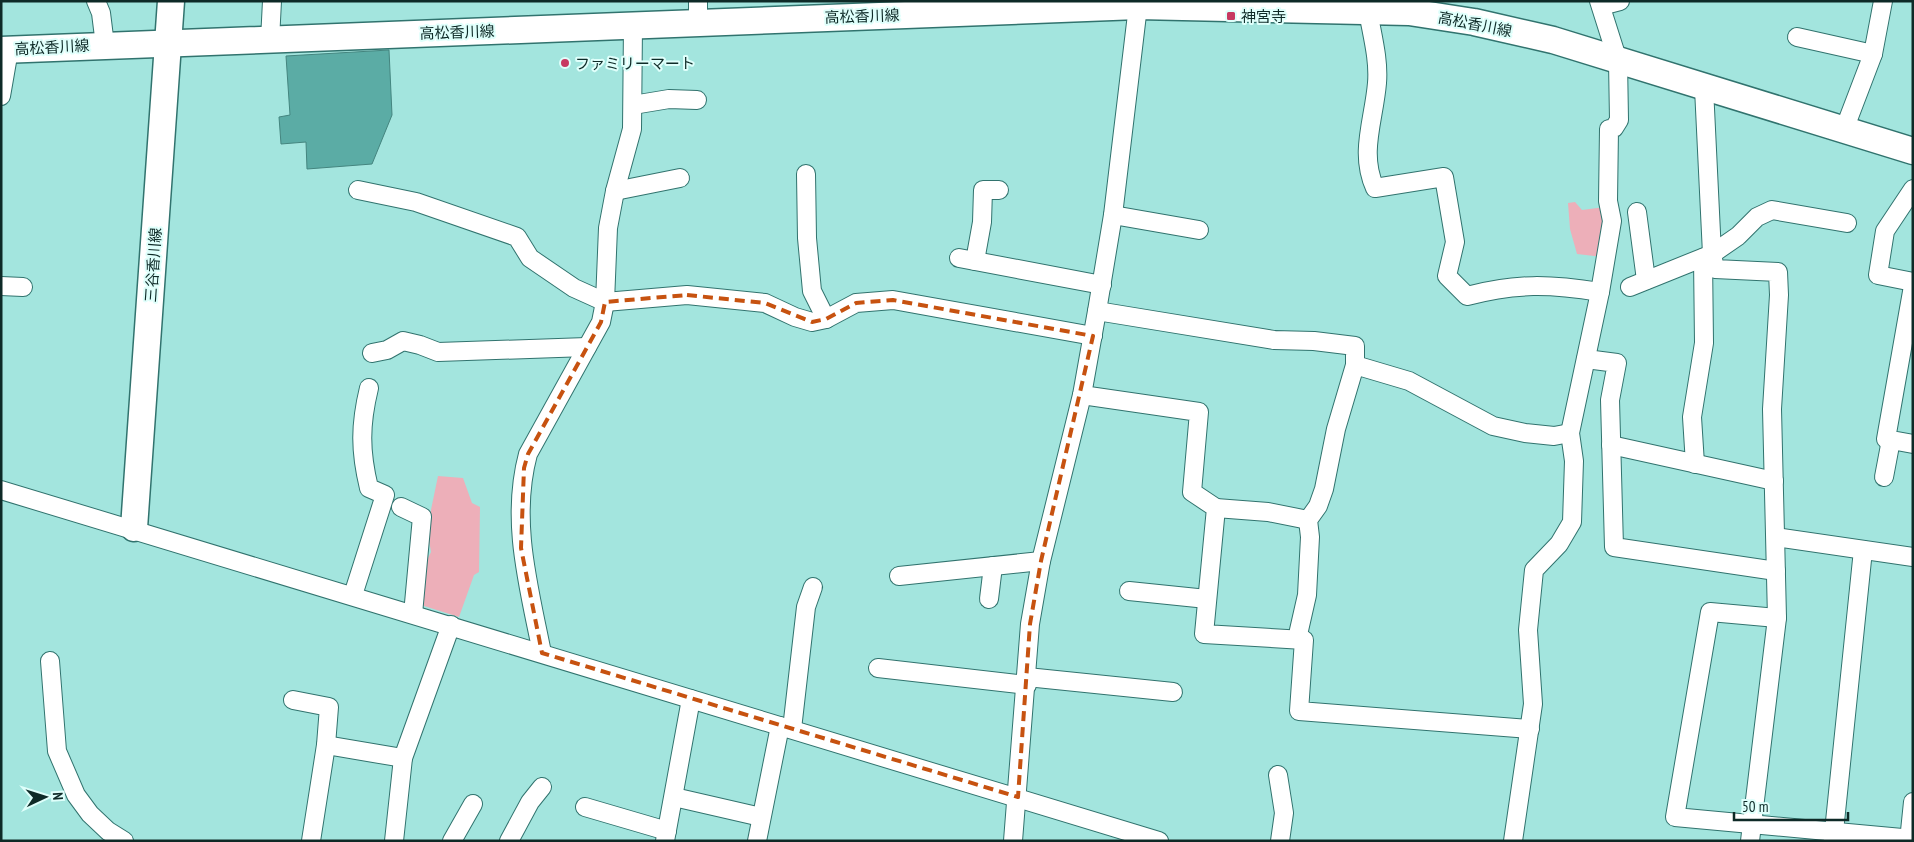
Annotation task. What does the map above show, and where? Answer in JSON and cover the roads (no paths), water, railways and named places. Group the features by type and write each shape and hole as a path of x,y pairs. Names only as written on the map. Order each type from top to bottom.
{"main road":[{"name":"三谷香川線","path":"134,528 171,1"},
{"name":"高松香川線","path":"5,50 633,25 698,12 1138,6 1368,11 1408,7 1553,40 1913,151"}],"street":[{"path":"96,1 101,13 105,45"},
{"path":"270,40 272,1"},
{"path":"1514,841 1534,704 1528,630 1534,570 1559,544 1572,522 1574,461 1570,433 1600,292 1612,221 1608,201 1609,129 1614,128 1619,120 1618,61 1600,3 1620,1"},
{"path":"1844,130 1874,54 1883,1"},
{"path":"1013,841 1018,797 1030,624 1041,561 1082,395 1098,311 1113,215 1138,6"},
{"path":"1368,11 1377,57 1377,82 1366,153 1369,173 1375,188 1444,177 1455,242 1447,276 1467,296 1521,285 1558,285 1600,292"},
{"path":"542,653 521,548 520,500 524,468 528,454 601,322 605,302 608,228 615,191 632,129 633,25"},
{"path":"1796,37 1874,54"},
{"path":"1,96 5,50"},
{"path":"1695,464 1692,417 1704,343 1708,256 1704,88"},
{"path":"633,104 669,99 697,100"},
{"path":"806,174 807,238 812,291 826,319"},
{"path":"615,191 680,178"},
{"path":"1913,189 1885,231 1878,275 1913,284 1910,316 1886,440 1913,444"},
{"path":"358,190 416,202 517,237 530,258 574,288 605,302 687,295 765,303 794,317 812,322 826,319 856,303 893,300 1093,336"},
{"path":"999,190 984,190 982,222 967,260 1102,285"},
{"path":"1637,212 1638,283 1708,256 1738,236 1757,217 1772,210 1847,223"},
{"path":"1113,215 1198,230"},
{"path":"1708,256 1715,269 1778,272 1779,295 1772,409 1777,618 1750,841"},
{"path":"1,286 23,287"},
{"path":"1098,311 1274,340 1314,341 1355,346 1355,365 1336,429 1324,489 1318,506 1308,520 1310,537 1308,595 1297,639"},
{"path":"372,354 387,350 403,341 438,352 587,347"},
{"path":"1586,358 1617,363 1610,400 1614,547 1776,571"},
{"path":"1355,365 1409,381 1493,426 1525,433 1554,436 1570,433"},
{"path":"353,595 385,495 369,488 362,459 364,410 369,388"},
{"path":"1082,395 1199,412 1192,492 1216,508 1268,512 1308,520"},
{"path":"1884,477 1891,440"},
{"path":"1611,445 1774,481"},
{"path":"1,490 134,528 1159,841"},
{"path":"401,507 422,517 413,614"},
{"path":"1216,508 1204,634 1304,640 1299,711 1530,729"},
{"path":"1776,537 1913,557"},
{"path":"1834,837 1863,550"},
{"path":"899,576 1041,561"},
{"path":"989,599 993,566"},
{"path":"757,841 761,817 786,727 806,607 813,587"},
{"path":"1129,591 1207,599"},
{"path":"1777,618 1710,612 1675,817 1752,823 1834,837 1910,840 1913,802"},
{"path":"394,841 403,758 451,625"},
{"path":"50,661 57,751 76,795 90,814 108,831 124,841"},
{"path":"878,668 1173,692"},
{"path":"585,807 666,836 691,699"},
{"path":"293,700 329,707 326,745 310,841"},
{"path":"326,745 403,758"},
{"path":"1278,775 1284,812 1280,841"},
{"path":"508,841 530,802 542,787"},
{"path":"674,797 761,817"},
{"path":"452,841 473,804"}],"place":[{"name":"神宮寺","path":"1231,16"},
{"name":"ファミリーマート","path":"565,63"}]}
